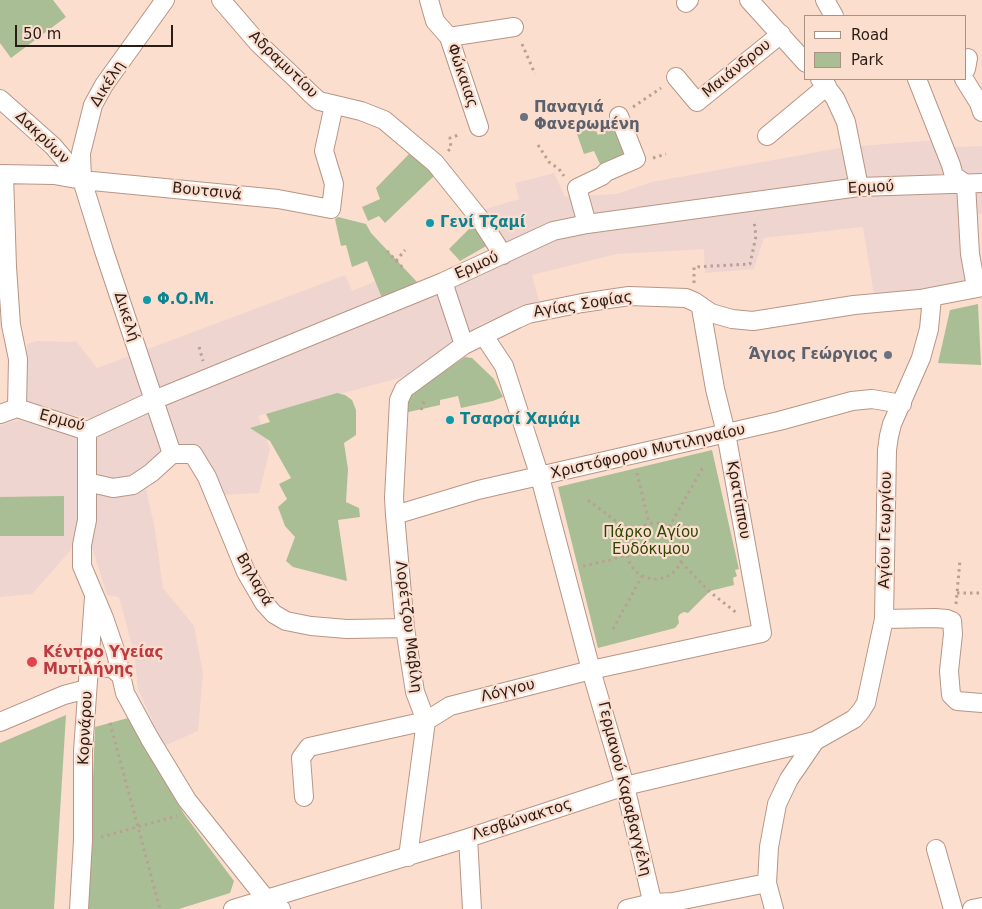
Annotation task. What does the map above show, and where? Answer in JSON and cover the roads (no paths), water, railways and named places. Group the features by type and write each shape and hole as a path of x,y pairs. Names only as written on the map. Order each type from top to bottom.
{"street":[{"name":"Δικέλη","path":"82,180 80,153 93,105 104,85 165,0"},
{"name":"Αδραμυτίου","path":"221,0 259,44 319,101 361,111 384,120 435,163 480,219 503,255"},
{"name":"Φώκαιας","path":"429,0 435,21 449,37 479,127"},
{"path":"749,0 804,61"},
{"path":"825,0 833,15"},
{"path":"449,37 514,27"},
{"name":"Μαιάνδρου","path":"676,78 697,102 780,34"},
{"path":"917,80 948,156 954,176 974,183 970,254 979,287"},
{"path":"965,80 979,103 982,112"},
{"path":"767,136 823,83 835,98 846,122 859,187"},
{"name":"Δακρύων","path":"0,98 53,146 82,180"},
{"name":"Βουτσινά","path":"2,175 54,174 82,180 278,199 331,209 334,184 324,151 334,105"},
{"path":"587,224 577,188 602,176 606,172 636,160 619,116"},
{"path":"0,414 17,408 18,359 11,325 2,175"},
{"name":"Δικελή","path":"82,180 172,454"},
{"name":"Ερμού","path":"17,408 87,431 154,400 443,282 553,231 587,224 859,187 974,183"},
{"path":"443,282 464,345"},
{"name":"Αγίας Σοφίας","path":"401,394 410,385 464,345 528,314 582,303 637,296 686,298 711,313 742,321 753,321 932,297 979,287"},
{"name":"Αγίου Γεωργίου","path":"815,741 854,718 866,703 884,618 887,450 892,424 921,358 928,330 932,297"},
{"name":"Κρατίππου","path":"698,305 726,433 762,633"},
{"name":"Γερμανού Καραβαγγέλη","path":"484,336 504,366 540,477 591,670 625,786 653,906"},
{"name":"Λορέτζου Μαβίλη","path":"401,394 399,400 394,498 395,515 404,628 415,692 426,721 408,857"},
{"name":"Χριστόφορου Μυτιληναίου","path":"395,515 478,490 726,433 862,399 902,404"},
{"name":"Κορνάρου","path":"79,909 83,751 94,592 82,566 82,545 87,520 87,431"},
{"path":"87,482 112,488 133,485 152,473 172,454"},
{"name":"Βηλαρά","path":"172,454 193,454 207,477 246,572 264,603 281,619 297,624 329,628 404,628"},
{"path":"94,592 116,653 126,693 150,739 187,800 266,899 281,909"},
{"path":"884,618 935,618 952,621 954,634 949,671 951,695 958,701 982,703"},
{"name":"Λόγγου","path":"304,797 301,758 309,747 426,721 450,706 591,670 762,633"},
{"path":"0,722 88,685"},
{"path":"774,909 767,883 769,847 777,804 790,779 815,741"},
{"name":"Λεσβώνακτος","path":"232,909 408,857 625,786 815,741"},
{"path":"468,838 472,909"},
{"path":"936,849 953,909"},
{"path":"627,909 653,906 767,883"},
{"path":"767,883 785,909"},
{"path":"972,909 982,907"}],"lane":[{"path":"88,685 95,673 110,672 123,685"}],"place":[{"name":"Παναγιά Φανερωμένη","path":"524,117"},
{"name":"Γενί Τζαμί","path":"430,223"},
{"name":"Φ.Ο.Μ.","path":"147,300"},
{"name":"Άγιος Γεώργιος","path":"888,355"},
{"name":"Τσαρσί Χαμάμ","path":"450,420"},
{"name":"Κέντρο Υγείας Μυτιλήνης","path":"32,662"}],"park label":[{"name":"Πάρκο Αγίου Ευδόκιμου","path":"651,542"}]}
